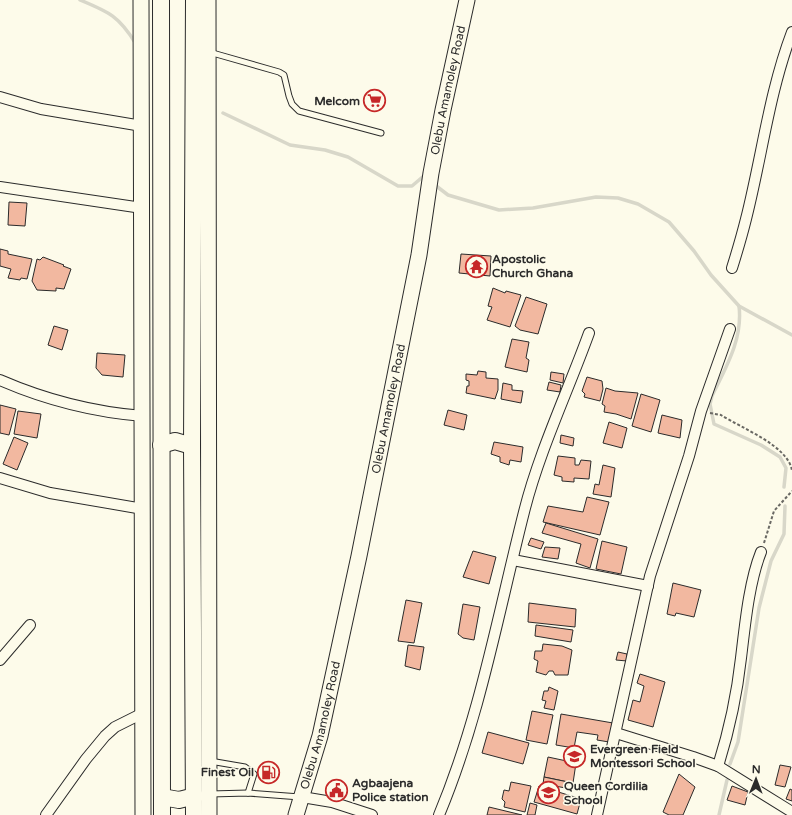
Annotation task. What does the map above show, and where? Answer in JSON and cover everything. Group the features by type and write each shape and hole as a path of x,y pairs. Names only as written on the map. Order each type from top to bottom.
{"main road":[{"path":"161,0 162,815"},
{"path":"194,0 192,446 202,795 194,815"},
{"path":"161,445 175,441 192,446"},
{"path":"162,796 179,800 202,795"}],"street":[{"path":"141,0 143,815"},
{"path":"208,0 209,761 202,795 209,815"},
{"name":"Olebu Amamoley Road","path":"296,815 320,736 359,556 419,255 442,117 467,0"},
{"path":"732,268 746,218 778,73 792,32"},
{"path":"0,97 41,109 142,126"},
{"path":"0,187 142,208"},
{"path":"597,815 648,586 689,456 701,411 730,329"},
{"path":"439,815 456,774 476,707 524,510 550,433 589,333"},
{"path":"0,380 23,390 66,404 115,414 143,416"},
{"path":"0,478 50,493 143,509"},
{"path":"718,766 726,741 741,659 748,604 761,552"},
{"path":"513,560 648,586"},
{"path":"0,660 30,625"},
{"path":"46,815 86,759 105,736 114,727 143,713"},
{"path":"616,733 718,766 792,812"},
{"path":"302,797 332,802 372,815"}],"lane":[{"path":"208,52 284,75 292,104 304,114 381,133"},
{"path":"209,761 245,767 254,774 248,793"},
{"path":"202,795 248,793 302,797"}],"path":[{"path":"706,412 721,415 778,449 791,464 792,471"},
{"path":"761,552 774,511 792,492"}],"building":[{"path":"9,202 27,203 25,226 8,225"},
{"path":"0,249 8,251 8,254 32,259 27,279 21,278 20,280 8,278 11,269 0,266"},
{"name":"Apostolic Church Ghana","path":"461,254 491,256 490,276 459,273"},
{"path":"43,257 71,269 64,289 56,288 56,291 37,290 32,281 37,259 40,260"},
{"path":"493,288 505,293 506,291 521,295 510,327 487,320 492,307 488,306"},
{"path":"526,297 547,304 538,334 520,330 515,326"},
{"path":"54,326 68,330 62,350 48,345"},
{"path":"512,339 529,342 526,358 529,360 527,372 505,367"},
{"path":"97,353 125,355 123,377 102,375 96,368"},
{"path":"478,371 486,372 486,378 498,379 498,390 495,399 466,393 467,386 469,386 469,381 466,380 466,374 477,375"},
{"path":"551,372 564,374 563,383 550,380"},
{"path":"587,377 602,381 603,389 600,401 584,397 585,394 582,391"},
{"path":"549,382 561,385 560,392 547,390"},
{"path":"503,383 512,385 512,390 523,391 521,403 501,399"},
{"path":"606,388 615,391 638,393 631,419 604,412 605,406 602,404"},
{"path":"641,394 660,400 651,432 632,426"},
{"path":"0,405 16,409 9,435 0,433"},
{"path":"448,410 467,415 464,430 444,425"},
{"path":"18,411 41,414 37,438 14,434"},
{"path":"662,415 682,420 680,438 658,433"},
{"path":"609,422 627,428 622,448 603,443"},
{"path":"561,435 574,438 573,446 560,443"},
{"path":"14,437 28,443 17,470 3,464"},
{"path":"494,442 523,447 521,462 510,460 509,465 500,462 500,457 491,454"},
{"path":"558,456 575,458 575,465 579,465 581,460 591,461 589,479 574,478 574,482 562,481 562,477 554,475"},
{"path":"603,465 615,468 611,497 593,494 595,484 599,485"},
{"path":"587,497 609,502 600,535 543,522 548,506 583,512"},
{"path":"546,523 598,539 590,568 576,563 581,544 542,533"},
{"path":"531,538 544,542 541,549 528,545"},
{"path":"602,541 627,547 621,574 596,569"},
{"path":"545,547 560,548 558,559 542,557"},
{"path":"473,551 496,557 489,584 463,577"},
{"path":"673,583 701,590 694,617 676,613 675,616 667,614"},
{"path":"406,600 422,603 414,643 398,641"},
{"path":"529,603 576,609 575,627 528,622"},
{"path":"463,604 480,607 474,640 463,638 458,634"},
{"path":"536,625 573,630 571,642 535,636"},
{"path":"543,644 562,646 572,650 568,675 555,675 553,671 549,671 546,675 536,672 538,661 534,659 535,651 542,651"},
{"path":"408,645 424,647 420,670 405,666"},
{"path":"618,652 627,654 627,661 616,660"},
{"path":"640,674 665,682 653,727 628,720 633,700 640,702 644,686 637,683"},
{"path":"549,687 558,691 554,710 544,708 546,701 542,700 544,691 548,691"},
{"path":"532,711 553,715 547,744 526,740"},
{"path":"561,714 613,723 609,742 597,740 598,735 577,732 574,748 556,745"},
{"path":"488,732 529,743 523,764 482,753"},
{"path":"548,757 576,763 573,783 544,777"},
{"path":"780,765 791,767 785,787 775,785"},
{"path":"679,774 695,787 683,815 669,815 663,812"},
{"path":"544,777 568,782 566,788 543,784"},
{"path":"511,782 531,786 525,812 504,807 505,802 502,799 504,790 509,791"},
{"path":"539,786 581,799 577,814 534,802"},
{"path":"732,786 748,792 745,805 727,800"},
{"path":"790,789 792,790 792,801 786,799"},
{"path":"530,803 537,805 535,815 527,815"},
{"path":"489,807 522,815 487,815"}],"waterway":[{"path":"80,0 99,8 112,16 124,27 136,44"},
{"path":"223,113 290,145 325,150 348,157 398,186 412,186 426,174"},
{"path":"435,185 448,195 499,210 533,208 596,197 618,198 638,204 669,222 694,251 711,275 739,306 792,335"},
{"path":"739,306 740,318 736,341 728,363 712,396 710,404 714,424 761,445 780,457 786,468 784,487"},
{"path":"730,764 738,742 759,608 771,561 784,534 785,506"},
{"path":"719,815 727,780"}],"place":[{"name":"Melcom","path":"375,101"},
{"name":"Apostolic Church Ghana","path":"476,266"},
{"name":"Evergreen Field Montessori School","path":"575,756"},
{"name":"Finest Oil","path":"269,772"},
{"name":"Agbaajena Police station","path":"336,790"},
{"name":"Queen Cordilia School","path":"548,793"}]}
